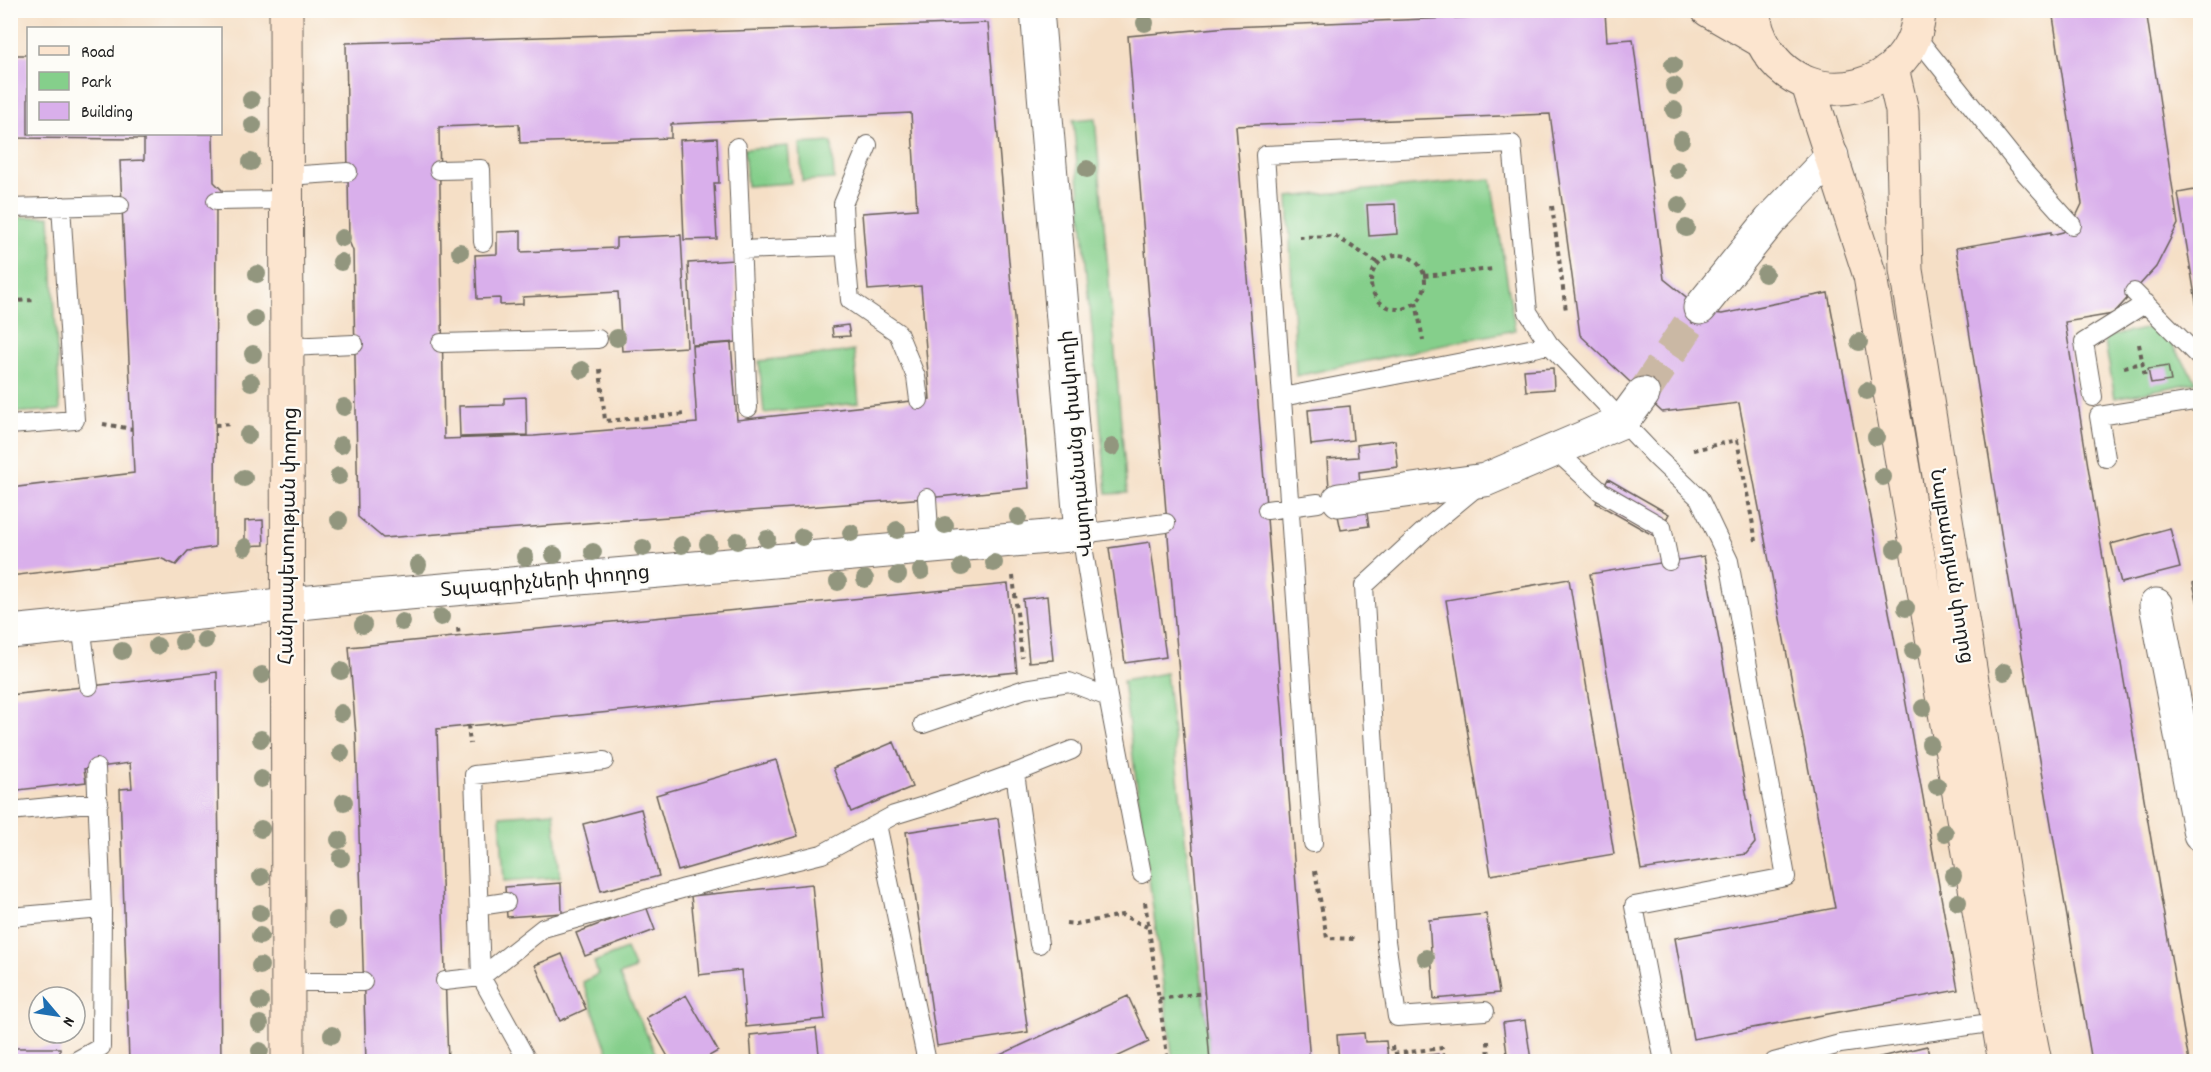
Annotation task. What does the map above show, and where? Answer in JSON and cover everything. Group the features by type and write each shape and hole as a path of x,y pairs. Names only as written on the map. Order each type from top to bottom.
{"main road":[{"name":"Հանրապետության փողոց","path":"286,10 289,347 288,1062"},
{"path":"1708,10 1757,25 1772,59 1788,74 1808,85 1830,89 1852,88 1873,81 1892,68 1909,47 1916,22"},
{"name":"Նալբանդյան փողոց","path":"1892,68 1902,111 1906,270 2035,1062"},
{"name":"Նալբանդյան փողոց","path":"1808,85 1870,276 2005,1062"}],"street":[{"name":"Վարդանանց փակուղի","path":"1037,10 1081,534"},
{"path":"1700,308 1770,221 1832,156"},
{"path":"1328,501 1485,480 1623,421 1643,394"},
{"name":"Տպագրիչների փողոց","path":"10,632 288,604 1081,534"},
{"path":"2156,605 2200,834"}],"lane":[{"path":"1916,22 2026,174 2072,225"},
{"path":"1313,843 1265,154 1512,144 1528,312 1549,344 1699,498 1729,561 1786,877 1634,906 1664,1062"},
{"path":"867,145 843,204 850,300 898,333 916,377 919,400"},
{"path":"737,147 748,408"},
{"path":"440,170 481,169 483,242"},
{"path":"216,201 287,188 348,172"},
{"path":"10,208 120,205"},
{"path":"10,425 75,420 62,206"},
{"path":"741,250 845,246"},
{"path":"2093,397 2084,342 2140,297 2200,358"},
{"path":"441,343 598,339"},
{"path":"289,347 354,344"},
{"path":"1282,397 1549,344"},
{"path":"2106,458 2099,416 2200,400"},
{"path":"1555,450 1602,492 1662,527 1669,561"},
{"path":"1485,480 1427,528 1364,586 1386,941 1397,1017 1485,1011"},
{"path":"927,498 930,546"},
{"path":"1267,510 1328,501"},
{"path":"1081,534 1166,523"},
{"name":"Վարդանանց փակուղի","path":"1081,534 1108,696 1142,874"},
{"path":"81,625 89,686"},
{"path":"923,724 1025,689 1069,682 1108,696"},
{"path":"445,981 481,977 543,928 685,888 822,854 894,815 1015,773 1072,750"},
{"path":"528,1062 481,977 474,775 604,761"},
{"path":"74,1062 101,1047 102,909 96,768"},
{"path":"1015,773 1039,944"},
{"path":"10,811 99,801"},
{"path":"877,824 927,1062"},
{"path":"479,906 506,902"},
{"path":"10,917 102,909"},
{"path":"287,982 363,982"},
{"path":"1774,1062 1822,1055 1840,1044 1997,1022"}],"path":[{"path":"1551,201 1567,317"},
{"path":"1271,237 1335,236 1378,263"},
{"path":"1391,255 1405,256 1418,263 1424,276 1424,290 1416,302 1404,309 1390,308 1378,302 1371,290 1371,276 1378,263 1391,255"},
{"path":"1424,276 1523,266"},
{"path":"1416,302 1427,369"},
{"path":"598,339 605,421 687,414"},
{"path":"2124,367 2143,363"},
{"path":"215,425 233,424"},
{"path":"1012,570 1025,689"},
{"path":"458,628 459,637"},
{"path":"1315,869 1328,938 1386,941"},
{"path":"1145,901 1168,1062"},
{"path":"1036,920 1076,924 1122,915 1148,928"},
{"path":"1159,999 1204,993"}],"green space":[{"path":"1095,118 1127,493 1107,494 1073,120"},
{"path":"832,142 834,179 802,181 800,144"},
{"path":"788,146 791,183 747,186 744,149"},
{"path":"1491,179 1515,330 1296,376 1288,197"},
{"path":"50,216 60,410 11,413 11,218"},
{"path":"2159,326 2197,382 2115,398 2104,337"},
{"path":"854,351 859,403 764,413 759,361"},
{"path":"1166,673 1211,1061 1173,1061 1123,681"},
{"path":"554,812 560,877 504,881 500,816"},
{"path":"626,949 635,969 619,975 659,1061 611,1061 583,982 598,974 594,962"}],"building":[{"path":"2052,10 2146,10 2178,224 2156,267 2113,314 2065,322 2189,1062 2092,1062 2002,539 1956,248 2063,232 2072,225 2082,204"},
{"path":"1605,12 1607,41 1633,39 1664,279 1705,312 1722,314 1828,293 1958,990 1693,1039 1675,938 1835,908 1739,403 1662,412 1580,335 1550,114 1236,126 1310,1062 1210,1062 1128,36 1228,27"},
{"path":"988,23 1029,488 927,498 383,538 358,517 353,251 349,241 346,43","holes":["911,113 917,209 862,213 868,290 921,286 930,399 737,420 731,343 692,346 697,423 534,436 444,439 439,127 519,124 520,143 671,138 671,124"]},
{"path":"10,55 27,55 27,135 213,135 214,182 224,192 216,201 215,547 188,551 176,565 160,558 10,576 10,488 134,473 120,161 144,160 144,139 10,138"},
{"path":"717,138 719,183 714,183 717,239 684,240 680,140"},
{"path":"2200,189 2200,320 2199,320 2178,193"},
{"path":"1395,204 1397,234 1369,236 1367,205"},
{"path":"521,231 521,252 616,248 616,238 681,235 687,347 622,351 618,292 523,297 523,304 500,305 500,298 477,299 475,255 497,254 497,232"},
{"path":"734,260 738,342 692,345 688,263"},
{"path":"848,325 850,336 833,337 832,327"},
{"path":"2168,366 2171,381 2151,384 2148,369"},
{"path":"1553,368 1554,389 1526,391 1524,370"},
{"path":"526,397 527,435 460,437 459,406 504,405 504,398"},
{"path":"1350,406 1353,440 1311,445 1308,410"},
{"path":"1395,440 1398,467 1359,472 1360,485 1329,488 1327,459 1358,457 1357,445"},
{"path":"1608,479 1669,514 1656,537 1596,503"},
{"path":"1366,507 1369,526 1341,530 1337,511"},
{"path":"263,520 264,545 245,546 245,521"},
{"path":"2170,528 2180,568 2121,583 2111,544"},
{"path":"1150,542 1166,657 1125,663 1109,548"},
{"path":"1704,556 1755,843 1746,854 1641,870 1590,574"},
{"path":"1569,579 1614,854 1491,875 1446,600"},
{"path":"2200,580 2200,613 2193,583"},
{"path":"1008,584 1017,672 437,729 448,1062 366,1062 356,735 349,647"},
{"path":"1047,596 1053,660 1029,662 1023,599"},
{"path":"217,672 221,1062 129,1062 120,789 132,788 130,763 84,769 86,782 10,791 10,695"},
{"path":"894,742 912,787 851,812 833,768"},
{"path":"776,760 798,836 678,871 656,795"},
{"path":"641,809 659,876 601,891 583,824"},
{"path":"998,818 1028,1032 937,1046 906,832"},
{"path":"561,883 562,913 507,917 505,887"},
{"path":"812,884 825,1019 746,1027 741,970 699,975 691,896"},
{"path":"646,906 655,930 585,956 576,933"},
{"path":"1486,914 1499,993 1434,999 1429,920"},
{"path":"562,954 586,1009 560,1021 535,965"},
{"path":"686,995 718,1051 699,1062 671,1062 646,1018"},
{"path":"1128,996 1149,1042 1106,1062 985,1062"},
{"path":"1525,1020 1531,1060 1508,1062 1503,1023"},
{"path":"816,1028 820,1062 752,1062 750,1035"},
{"path":"1364,1033 1365,1042 1386,1041 1388,1059 1438,1054 1439,1062 1339,1062 1337,1035"},
{"path":"1927,1046 1930,1060 1940,1057 1941,1062 1859,1062"},
{"path":"10,1048 60,1048 60,1062 10,1062"}],"tunnel":[{"path":"1643,394 1700,308"}]}
